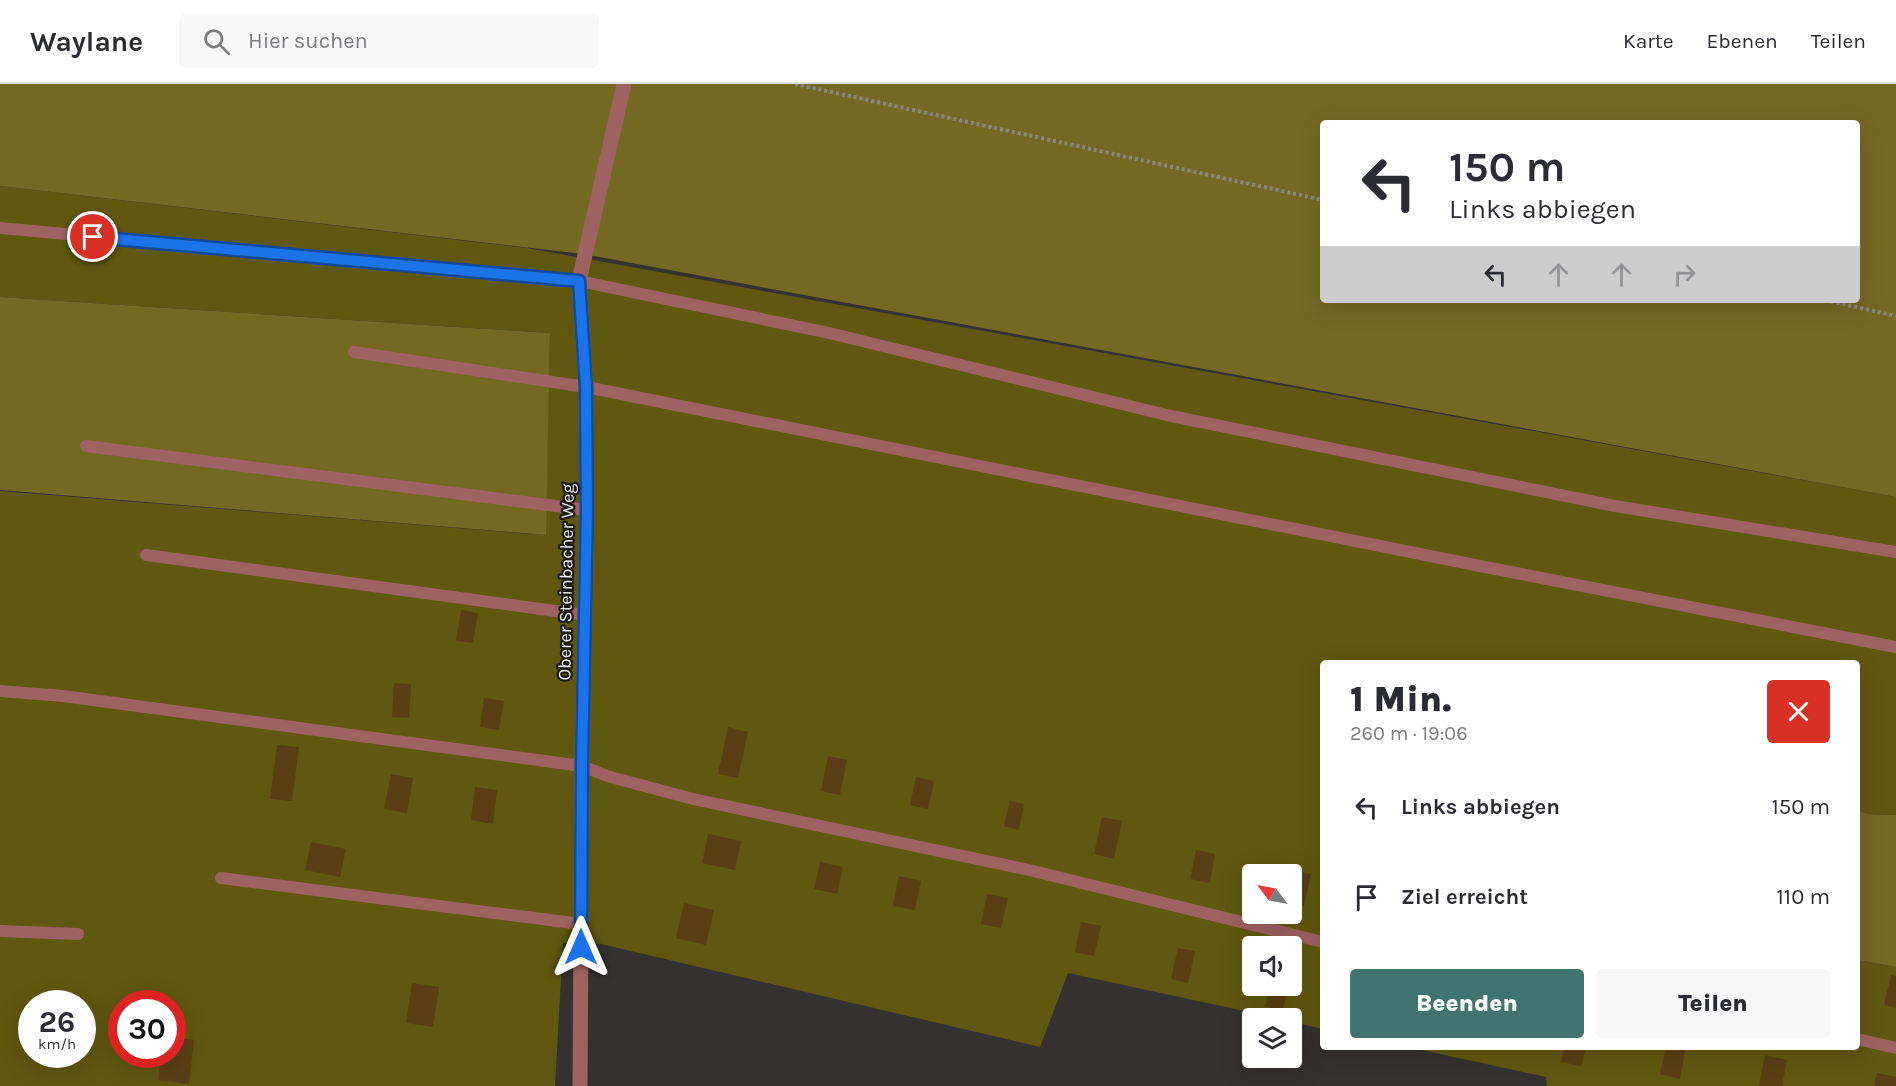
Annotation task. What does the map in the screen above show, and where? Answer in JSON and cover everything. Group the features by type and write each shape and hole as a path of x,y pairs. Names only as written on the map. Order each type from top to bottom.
{"street":[{"name":"Oberer Steinbacher Weg","path":"580,1086 582,766 587,510 586,387 579,281 624,84"}],"lane":[{"path":"0,228 579,281 829,333 1171,416 1615,506 1896,552"},
{"path":"354,352 586,387 1896,647"},
{"path":"86,446 587,510"},
{"path":"146,555 585,615"},
{"path":"0,690 75,697 582,766 608,776 693,799 1029,870 1320,941"},
{"path":"221,878 581,924"},
{"path":"0,931 78,934"},
{"path":"1860,1040 1896,1048"}],"path":[{"path":"795,84 1320,199"},
{"path":"1838,303 1896,316"}],"shaded area":[{"path":"0,84 1896,84 1896,497 583,254 0,186"},
{"path":"0,186 527,248 1896,497 1896,815 1867,814 1860,811 1860,660 1320,660 1320,1028 1302,1024 1302,1008 1242,1008 1242,1010 1068,973 1040,1047 601,944 563,943 555,1086 0,1086 0,491 545,535 550,333 0,297"},
{"path":"0,297 550,333 546,535 0,490"},
{"path":"1860,811 1867,814 1896,815 1896,967 1860,961"},
{"path":"1860,961 1896,967 1896,1086 1547,1086 1546,1077 1422,1050 1860,1050"}],"building":[{"path":"461,610 478,613 473,643 456,641"},
{"path":"394,683 411,684 409,718 392,717"},
{"path":"484,698 504,701 499,730 480,727"},
{"path":"728,727 748,732 738,778 718,774"},
{"path":"277,745 299,747 292,801 270,799"},
{"path":"828,756 847,760 840,795 821,791"},
{"path":"391,774 413,778 407,813 384,809"},
{"path":"916,777 934,781 928,809 910,805"},
{"path":"475,787 497,790 493,824 471,820"},
{"path":"1010,801 1024,804 1019,830 1004,826"},
{"path":"1102,817 1122,821 1114,859 1094,854"},
{"path":"708,834 741,841 735,870 702,863"},
{"path":"311,842 346,849 340,877 305,870"},
{"path":"1196,850 1215,854 1210,883 1190,879"},
{"path":"820,862 843,867 837,894 814,889"},
{"path":"1302,872 1311,874 1304,906 1302,906"},
{"path":"899,876 921,881 915,910 893,906"},
{"path":"987,894 1008,898 1001,928 981,924"},
{"path":"684,903 714,910 706,945 676,938"},
{"path":"1081,922 1101,926 1094,956 1075,952"},
{"path":"1178,948 1195,951 1188,983 1171,979"},
{"path":"1891,975 1896,976 1896,1008 1884,1005"},
{"path":"412,983 439,987 433,1027 406,1023"},
{"path":"1268,996 1286,996 1283,1008 1265,1007"},
{"path":"186,1039 194,1040 189,1084 158,1080 159,1068 186,1068"},
{"path":"1563,1050 1585,1050 1581,1066 1561,1062"},
{"path":"1665,1050 1685,1050 1680,1079 1660,1074"},
{"path":"1765,1055 1787,1060 1782,1086 1759,1086"},
{"path":"1877,1073 1896,1077 1896,1086 1874,1086"}],"route":[{"path":"93,237 579,281 586,387 587,510 581,947"}]}
